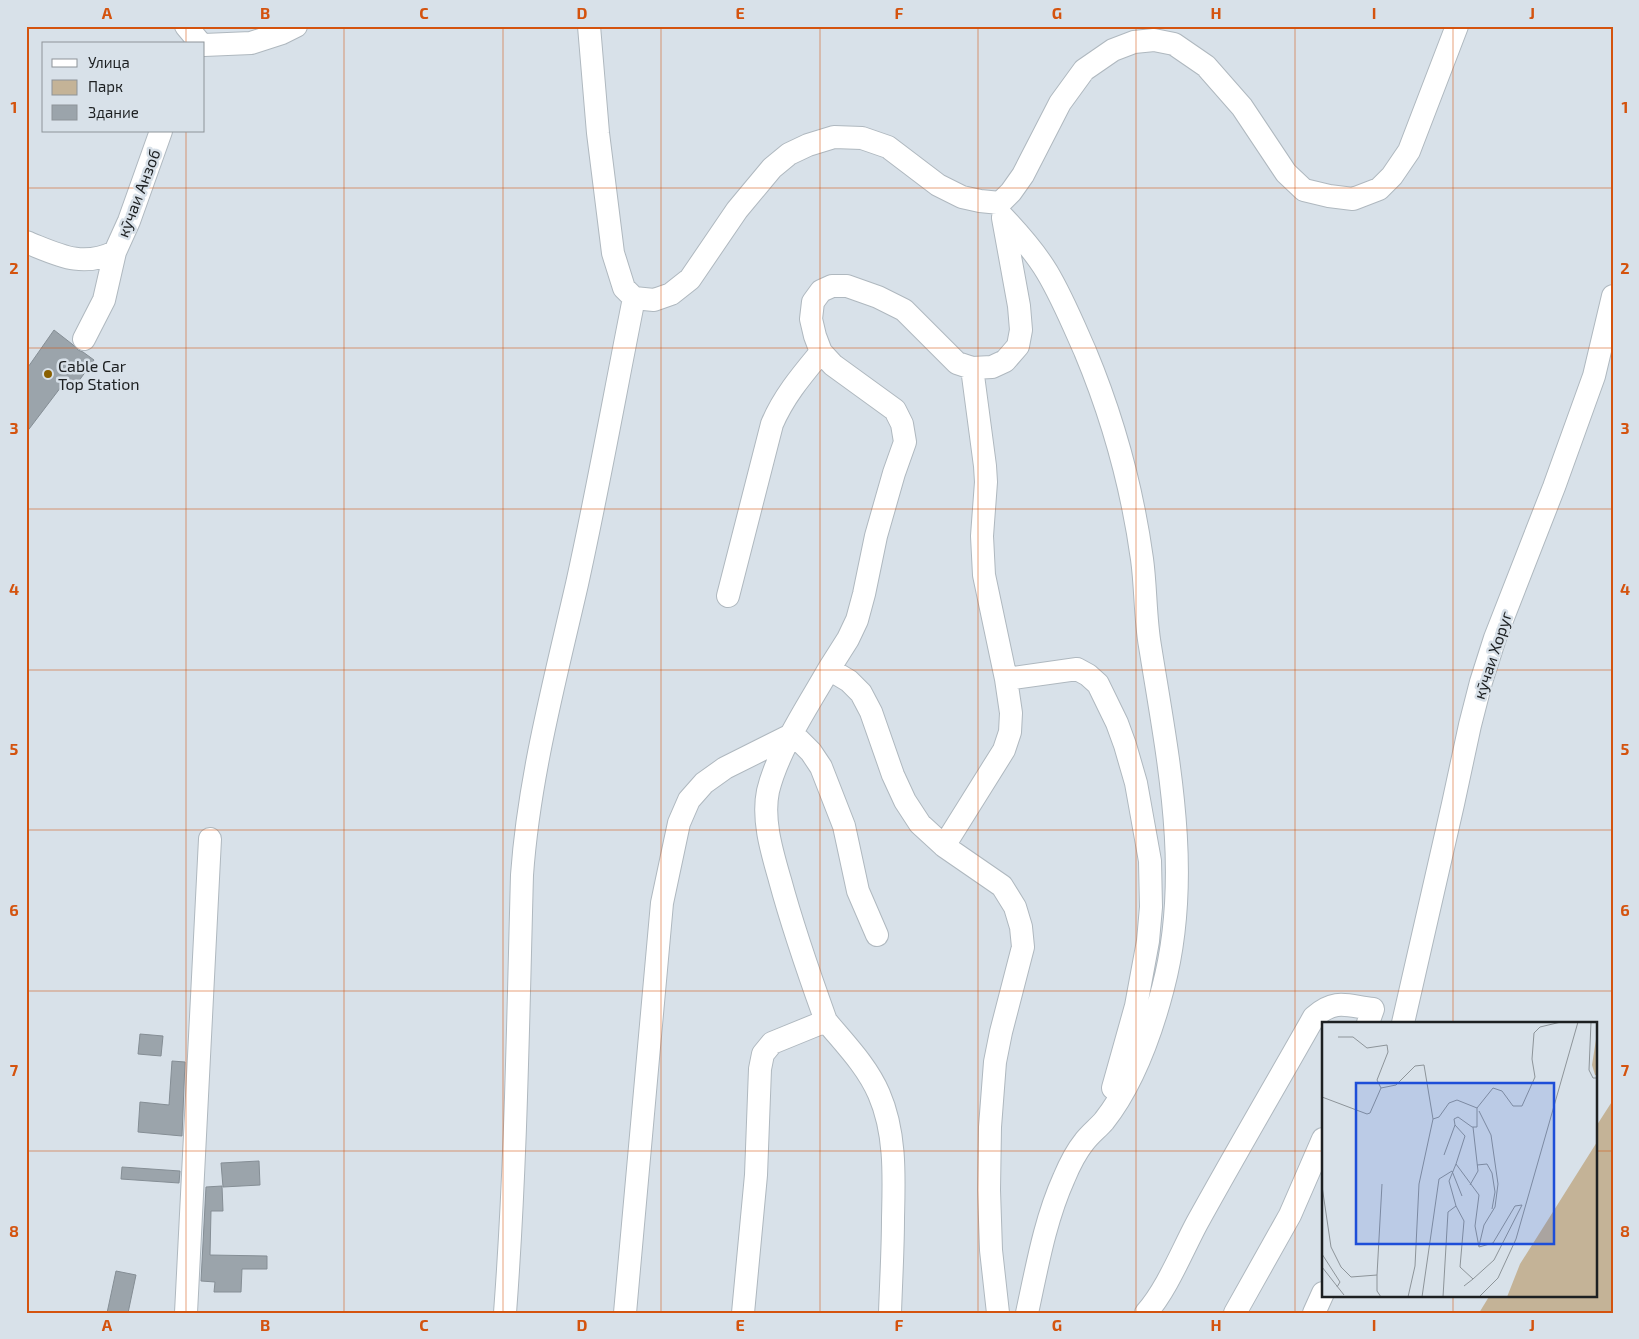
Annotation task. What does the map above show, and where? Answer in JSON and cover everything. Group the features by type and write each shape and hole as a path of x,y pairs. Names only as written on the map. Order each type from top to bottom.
{"street":[{"path":"186,26 200,42"},
{"path":"205,44 251,43 282,33 296,26"},
{"path":"589,26 598,134 611,244 624,288 634,298 654,300 671,294 690,279 737,210 772,168 789,154 808,145 834,137 862,138 888,147 938,185 962,197 980,201 1002,210 1046,270 1067,310 1098,384 1114,429 1137,524 1143,562 1147,628 1172,783 1177,838 1177,901 1172,949 1152,1027 1128,1084 1104,1120 1083,1143 1064,1177 1046,1225 1027,1313"},
{"path":"890,1313 894,1181 887,1116 868,1072 826,1021 786,902 772,849 766,815 768,793 774,770 857,620 876,536 905,442 902,424 895,410 833,365 821,352 811,318 813,302 821,291 832,286 847,286 878,297 904,310 957,363 972,368 992,368 1005,361 1018,346 1021,330 1019,306 1002,210 1010,192 1023,175 1060,103 1084,70 1113,50 1134,42 1154,40 1174,44 1206,66 1242,107 1286,172 1304,190 1353,199 1378,189 1392,176 1409,151 1457,26"},
{"name":"кӯчаи Анзоб","path":"26,242 69,259 86,260 104,257 115,252 129,221 161,132"},
{"path":"84,339 104,300 115,252"},
{"name":"кӯчаи Хоруг","path":"1404,1019 1481,682 1495,638 1554,487 1594,376 1613,296"},
{"path":"505,1313 517,1089 524,841 544,729 601,470 634,298"},
{"path":"728,596 772,424 788,393 821,352"},
{"path":"944,846 1004,750 1010,732 1011,712 1006,679 984,575 982,536 986,482 972,368"},
{"path":"829,669 849,681 861,693 871,712 893,775 905,801 920,824 944,846 1002,886 1015,907 1021,927 1023,947 995,1062 990,1127 989,1190 991,1250 998,1313"},
{"path":"1006,679 1077,670 1088,674 1098,684 1117,723 1136,783 1150,861 1151,907 1148,941 1136,1006 1104,1120"},
{"path":"793,734 821,767 844,826 858,891 877,935"},
{"path":"625,1313 662,903 679,823 689,800 704,783 725,768 793,734"},
{"path":"186,1313 210,839"},
{"path":"1146,1313 1171,1272 1314,1017 1325,1008 1334,1004 1371,1016 1404,1019"},
{"path":"743,1313 756,1175 760,1069 763,1054 772,1043 826,1021"},
{"path":"1235,1313 1290,1215 1322,1141"},
{"path":"1314,1313 1322,1294"}],"green space":[{"path":"1613,1100 1613,1313 1479,1313 1489,1296 1596,1296 1596,1126"}],"building":[{"path":"54,330 78,350 94,360 73,389 64,383 26,433 26,370"},
{"path":"140,1034 163,1036 161,1056 138,1054"},
{"path":"172,1061 185,1062 182,1136 138,1132 140,1102 169,1105"},
{"path":"259,1161 260,1185 223,1187 221,1163"},
{"path":"122,1167 180,1171 179,1183 121,1179"},
{"path":"222,1186 223,1211 211,1211 210,1255 267,1256 267,1269 242,1269 241,1292 214,1292 215,1282 201,1281 206,1187"},
{"path":"116,1271 136,1275 128,1313 107,1313"}],"place":[{"name":"Cable Car Top Station","path":"48,374"}]}
